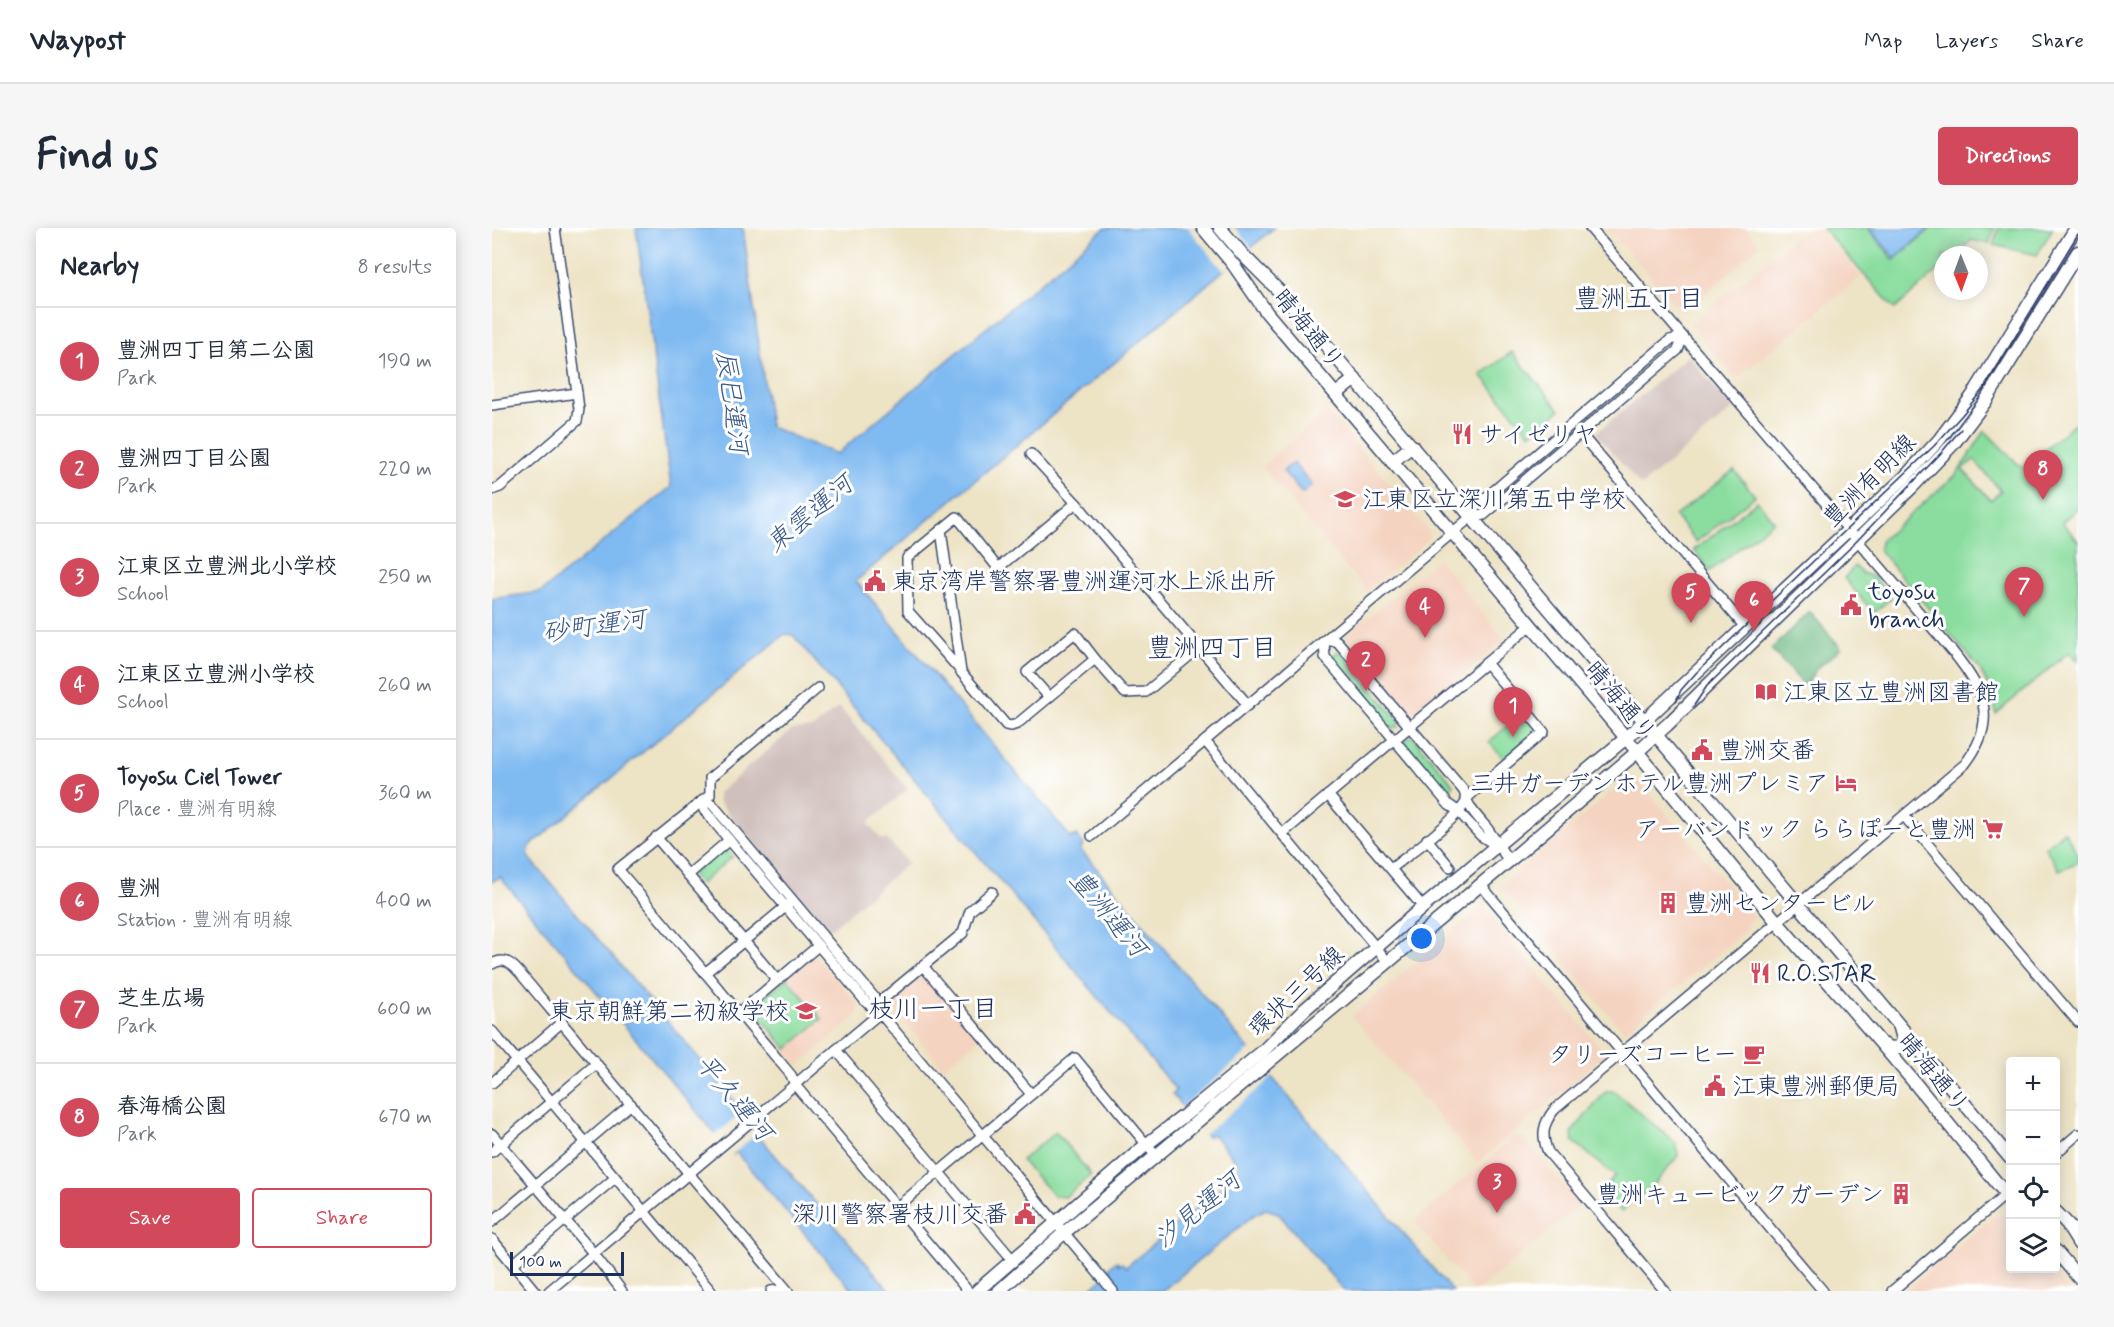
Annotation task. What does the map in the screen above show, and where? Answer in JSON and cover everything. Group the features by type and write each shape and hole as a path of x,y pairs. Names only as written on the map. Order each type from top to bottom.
{"main road":[{"name":"晴海通り","path":"1203,228 1238,260 1286,297 2006,1153"},
{"name":"晴海通り","path":"1220,228 1267,313 2006,1191"},
{"name":"豊洲有明線","path":"1644,722 1904,478 1939,440 1959,415 2076,228"},
{"name":"豊洲有明線","path":"1656,736 1933,467 1971,422 2078,252"},
{"path":"1336,394 1355,379"},
{"path":"1392,462 1412,446"},
{"name":"環状三号線","path":"1266,1056 1304,1010 1644,722"},
{"name":"環状三号線","path":"999,1291 1156,1156 1189,1120 1266,1056 1388,962 1656,736"},
{"path":"1881,1043 1891,1048 1900,1047 1903,1039 1900,1026"},
{"path":"1909,1076 1906,1071 1909,1059 1916,1056 1926,1058"},
{"name":"環状三号線","path":"977,1291 1147,1144 1189,1120"},
{"path":"2060,1218 2078,1235"},
{"path":"2060,1257 2078,1277"}],"street":[{"path":"492,490 500,487 577,421 579,409 555,228"},
{"path":"1590,228 1968,672 1976,682 1983,700 1982,734 1974,752 1965,764 1554,1110 1547,1119 1543,1130 1548,1152 1665,1291"},
{"path":"1092,836 1452,533 1471,516 1476,506 1670,340 1683,337"},
{"path":"1471,516 1484,515 1581,434 1678,350 1683,337"},
{"path":"492,405 577,393"},
{"path":"1573,424 1745,627"},
{"path":"1031,454 1076,503 1248,705"},
{"path":"1076,503 998,568 957,517 906,558 908,611 1006,725 1017,724 1095,659"},
{"path":"941,530 962,672"},
{"path":"1283,833 1530,626"},
{"path":"1049,697 1027,672 1075,633 1125,693 1146,692 1199,648"},
{"path":"1324,641 1337,641 1464,792 1466,804 1488,830 1509,861"},
{"path":"1324,641 1325,657 1449,805 1458,811 1481,837 1497,846"},
{"path":"1391,869 1466,804 1468,797 1544,732 1486,663"},
{"path":"818,688 710,778 710,795 618,869 968,1291"},
{"path":"1205,741 1388,962"},
{"path":"1328,795 1423,907"},
{"path":"702,801 704,810 729,840 874,997 880,1013"},
{"path":"702,801 712,804 789,904 818,946 866,1002 880,1013 1113,1291"},
{"path":"1904,816 2078,1022"},
{"path":"656,837 777,980"},
{"path":"1427,839 1450,867"},
{"path":"688,875 729,840"},
{"path":"1480,884 1823,1291"},
{"path":"549,1291 880,1013 883,999 963,933 970,911 992,892"},
{"path":"705,973 789,904"},
{"path":"739,1013 818,946"},
{"path":"492,964 498,960 511,963 787,1290"},
{"path":"923,966 1031,1095"},
{"path":"492,1083 561,1022"},
{"path":"492,1031 711,1291"},
{"path":"836,1050 1012,1259"},
{"path":"897,1207 1075,1058 1156,1156"},
{"path":"492,1152 596,1064"},
{"path":"492,1222 631,1104"},
{"path":"492,1134 594,1254 622,1291"},
{"path":"2060,1149 2078,1134"},
{"path":"513,1264 615,1178"},
{"path":"1892,1291 2006,1197"},
{"path":"2064,1222 2078,1245"},
{"path":"492,1239 535,1291"},
{"path":"771,1291 787,1290"}],"shaded area":[{"path":"1607,228 1745,228 1760,245 1683,313"},
{"path":"1807,228 1817,228 1862,276 1736,379 1690,324"},
{"path":"1688,356 1733,409 1641,486 1596,433"},
{"name":"江東区立深川第五中学校","path":"1327,411 1429,531 1428,540 1367,591 1261,466"},
{"path":"1438,559 1505,640 1412,719 1409,719 1347,645 1347,635"},
{"path":"839,707 908,789 868,823 881,839 887,839 908,863 828,931 718,801 718,793 792,730 813,728"},
{"path":"1626,780 1639,781 1754,917 1744,926 1746,930 1624,1032 1500,886"},
{"path":"1482,907 1606,1054 1478,1163 1352,1016"},
{"name":"東京朝鮮第二初級学校","path":"813,953 859,1006 858,1015 798,1066 750,1008"},
{"path":"920,977 924,977 932,986 934,985 979,1038 943,1068 892,1006 891,1002"},
{"path":"1514,1137 1524,1138 1580,1205 1478,1291 1473,1291 1414,1221"},
{"path":"2006,1216 2006,1273 2053,1273 2068,1291 1905,1291 1993,1217"}],"green space":[{"path":"1822,228 1867,228 1894,260 1932,228 1994,228 1989,244 1972,240 1965,246 1934,246 1934,274 1895,309"},
{"path":"1998,228 2053,228 2037,255 1993,245"},
{"path":"1512,352 1560,410 1530,434 1481,375"},
{"path":"2078,421 2078,508 2062,522 2078,541 2078,662 2069,652 1996,714 1993,696 1979,668 1879,550 1880,541 1957,474 1985,431 2022,468","holes":["1974,460 2001,491 1991,500 1962,469"]},
{"path":"1734,470 1755,496 1696,542 1675,516"},
{"path":"1757,501 1774,521 1710,571 1694,550"},
{"path":"1855,566 1862,573 1874,577 1891,598 1874,613 1844,578"},
{"path":"1810,612 1841,648 1819,665 1805,686 1771,649"},
{"path":"1341,652 1400,722 1397,728 1388,729 1333,663 1333,656"},
{"path":"1523,712 1538,732 1505,760 1489,742"},
{"path":"1413,737 1453,784 1450,791 1441,791 1404,745 1404,741"},
{"path":"2064,831 2078,854 2078,862 2059,870 2045,848"},
{"path":"724,847 732,857 700,884 691,874"},
{"path":"787,978 822,1019 787,1049 752,1007"},
{"path":"1606,1091 1614,1091 1677,1144 1678,1156 1646,1194 1637,1194 1622,1212 1600,1194 1615,1176 1573,1141 1572,1132"},
{"path":"1056,1132 1091,1175 1065,1197 1054,1196 1021,1160"}],"water":[{"path":"636,228 743,228 770,427 837,454 1105,228 1274,228 856,581 1071,838 1076,835 1084,845 1080,849 1452,1291 1344,1291 1278,1213 1266,1209 1254,1215 1162,1291 1090,1291 1111,1271 1108,1268 1117,1261 1119,1265 1122,1263 1126,1267 1237,1174 1238,1164 1213,1134 1207,1137 1172,1094 1176,1090 793,635 785,634 529,847 528,856 761,1132 758,1135 890,1291 853,1291 736,1152 733,1155 500,877 492,882 492,599 541,592 671,487"},
{"path":"1869,228 1930,228 1895,258"},
{"path":"1293,463 1312,485 1302,494 1283,471"}],"pier":[{"path":"1188,228 1235,228 1252,248 1224,271"},
{"path":"1252,1048 1275,1075 1204,1135 1181,1108"},
{"path":"746,1110 762,1129 731,1156 714,1136"}],"tram line":[{"path":"1676,701 1681,690 1696,673 1934,446 1962,415 1984,388 2078,234"},
{"path":"1693,707 1707,686 1851,547 1961,429"}],"place":[{"name":"サイゼリヤ","path":"1462,434"},
{"name":"江東区立深川第五中学校","path":"1345,499"},
{"name":"春海橋公園","path":"2043,500"},
{"name":"東京湾岸警察署豊洲運河水上派出所","path":"875,581"},
{"name":"toyosu branch","path":"1851,605"},
{"name":"芝生広場","path":"2024,617"},
{"name":"Toyosu Ciel Tower","path":"1691,623"},
{"name":"豊洲","path":"1754,631"},
{"name":"江東区立豊洲小学校","path":"1425,638"},
{"name":"豊洲四丁目公園","path":"1366,691"},
{"name":"江東区立豊洲図書館","path":"1766,692"},
{"name":"豊洲四丁目第二公園","path":"1513,737"},
{"name":"豊洲交番","path":"1702,750"},
{"name":"三井ガーデンホテル豊洲プレミア","path":"1846,783"},
{"name":"アーバンドック ららぽーと豊洲","path":"1993,829"},
{"name":"豊洲センタービル","path":"1668,903"},
{"name":"R.O.STAR","path":"1760,973"},
{"name":"東京朝鮮第二初級学校","path":"806,1011"},
{"name":"タリーズコーヒー","path":"1754,1054"},
{"name":"江東豊洲郵便局","path":"1715,1086"},
{"name":"豊洲キュービックガーデン","path":"1901,1194"},
{"name":"江東区立豊洲北小学校","path":"1497,1213"},
{"name":"深川警察署枝川交番","path":"1025,1214"}],"district":[{"name":"豊洲五丁目","path":"1639,298"},
{"name":"豊洲四丁目","path":"1212,647"},
{"name":"枝川一丁目","path":"933,1008"}],"water label":[{"name":"辰巳運河","path":"733,402"},
{"name":"東雲運河","path":"809,513"},
{"name":"砂町運河","path":"594,625"},
{"name":"豊洲運河","path":"1109,913"},
{"name":"平久運河","path":"735,1097"},
{"name":"汐見運河","path":"1197,1209"}]}
